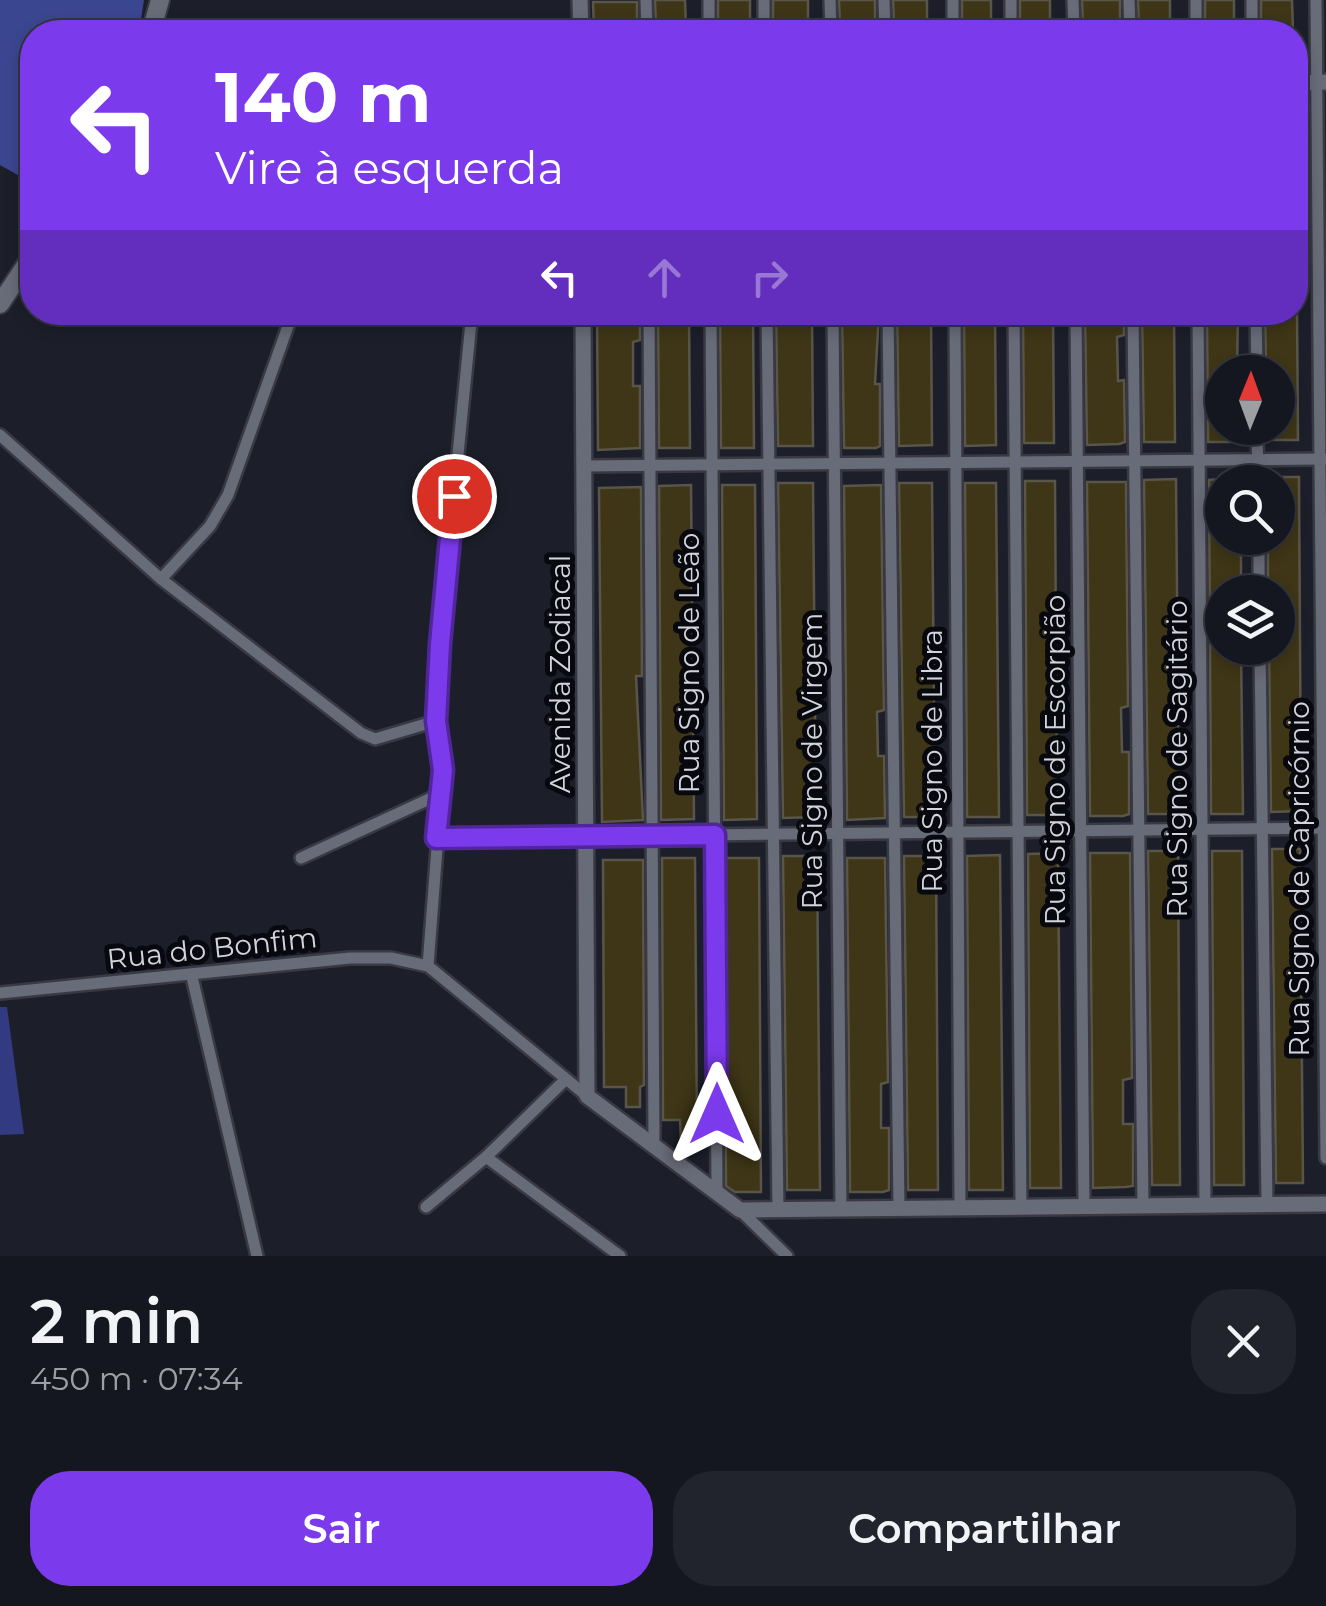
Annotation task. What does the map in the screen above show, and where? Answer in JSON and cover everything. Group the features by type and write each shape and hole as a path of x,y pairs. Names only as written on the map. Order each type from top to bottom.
{"main road":[{"path":"0,304 20,274"}],"street":[{"name":"Rua Signo de Capricórnio","path":"1316,0 1321,82 1326,1158"},
{"path":"161,579 210,526 228,495 288,325"},
{"path":"471,325 443,606 436,721 442,747 428,966 566,1080 740,1210 788,1256"},
{"name":"Avenida Zodiacal","path":"583,325 587,1096"},
{"path":"649,325 654,1143"},
{"name":"Rua Signo de Leão","path":"711,325 718,1193"},
{"path":"767,325 778,1210"},
{"name":"Rua Signo de Virgem","path":"833,325 841,1210"},
{"path":"888,325 899,1209"},
{"name":"Rua Signo de Libra","path":"954,325 960,1208"},
{"path":"1014,325 1021,1208"},
{"name":"Rua Signo de Escorpião","path":"1076,325 1084,1207"},
{"path":"1133,325 1142,1206"},
{"name":"Rua Signo de Sagitário","path":"1198,325 1205,1206"},
{"path":"1256,325 1256,355"},
{"path":"0,435 161,579 361,734 375,739 436,721"},
{"path":"1258,445 1258,465"},
{"path":"583,466 1323,459"},
{"path":"1260,665 1267,1205"},
{"path":"301,858 438,795"},
{"path":"436,838 1324,828"},
{"name":"Rua do Bonfim","path":"0,993 192,977 350,958 391,958 428,966"},
{"path":"192,977 257,1256"},
{"path":"426,1208 566,1080"},
{"path":"486,1156 620,1256"},
{"path":"740,1210 1326,1204"}],"shaded area":[{"path":"0,0 144,0 141,20 20,20 20,176 0,165"},
{"path":"0,1007 7,1007 24,1134 0,1135"}],"building":[{"path":"655,0 685,0 686,20 656,20"},
{"path":"718,0 750,0 750,20 718,20"},
{"path":"773,0 808,0 808,20 773,20"},
{"path":"839,0 875,0 875,20 840,20"},
{"path":"893,0 927,0 927,20 894,20"},
{"path":"962,0 991,0 991,20 962,20"},
{"path":"1020,0 1050,0 1050,20 1020,20"},
{"path":"1082,0 1120,0 1120,20 1083,20"},
{"path":"1138,0 1170,0 1170,20 1139,20"},
{"path":"1205,0 1234,0 1234,20 1205,20"},
{"path":"1261,0 1292,0 1293,20 1261,20"},
{"path":"593,2 637,2 637,20 594,20"},
{"path":"597,325 640,325 640,340 633,342 633,386 640,386 640,448 598,450"},
{"path":"658,325 689,325 690,448 659,448"},
{"path":"720,325 753,325 754,448 721,448"},
{"path":"776,325 812,325 813,446 778,446"},
{"path":"842,325 878,325 875,384 880,384 880,446 844,448"},
{"path":"897,325 931,325 932,445 899,446"},
{"path":"964,325 995,325 996,445 965,446"},
{"path":"1023,325 1053,325 1054,443 1024,443"},
{"path":"1085,325 1124,325 1124,335 1117,337 1118,381 1124,380 1125,442 1087,445"},
{"path":"1142,325 1174,325 1175,442 1144,442"},
{"path":"1207,325 1238,325 1237,355 1207,355"},
{"path":"1265,325 1297,325 1298,440 1295,355 1266,355"},
{"path":"1295,477 1299,477 1301,811 1271,812 1269,665 1295,665 1295,575 1268,575 1268,555 1295,555"},
{"path":"1176,479 1179,814 1148,814 1144,480"},
{"path":"1025,481 1055,481 1057,815 1027,815"},
{"path":"1087,482 1126,482 1128,706 1121,708 1122,752 1129,752 1129,814 1123,816 1090,816"},
{"path":"778,483 813,483 816,817 783,818"},
{"path":"899,483 932,483 935,817 904,817"},
{"path":"965,483 996,483 999,817 967,817"},
{"path":"691,485 694,819 661,820 659,486"},
{"path":"722,485 755,485 757,819 724,820"},
{"path":"881,485 884,710 877,712 878,756 884,756 885,818 847,820 844,486"},
{"path":"641,487 642,676 636,676 643,820 602,822 599,488"},
{"path":"1209,555 1241,555 1241,575 1210,575"},
{"path":"1210,665 1241,665 1243,814 1211,814"},
{"path":"1272,849 1300,849 1303,1183 1276,1183"},
{"path":"1148,851 1178,851 1180,1185 1152,1185"},
{"path":"1212,851 1242,851 1244,1185 1214,1185"},
{"path":"1058,853 1061,1188 1030,1188 1028,854"},
{"path":"1090,853 1130,853 1132,1078 1123,1080 1123,1124 1133,1124 1133,1186 1125,1187 1093,1188"},
{"path":"1000,855 1003,1190 969,1190 967,856"},
{"path":"783,856 817,856 820,1190 787,1190"},
{"path":"904,856 936,856 938,1190 908,1190"},
{"path":"662,858 695,858 697,1142 681,1142 680,1120 663,1120"},
{"path":"724,858 759,858 761,1192 735,1192 726,1186"},
{"path":"847,858 885,858 888,1082 881,1084 881,1128 889,1128 889,1190 883,1192 850,1192"},
{"path":"603,860 643,860 644,1085 640,1087 640,1107 626,1107 626,1087 604,1087"}],"route":[{"path":"454,496 440,644 436,721 443,770 436,838 715,835 717,1114"}]}
